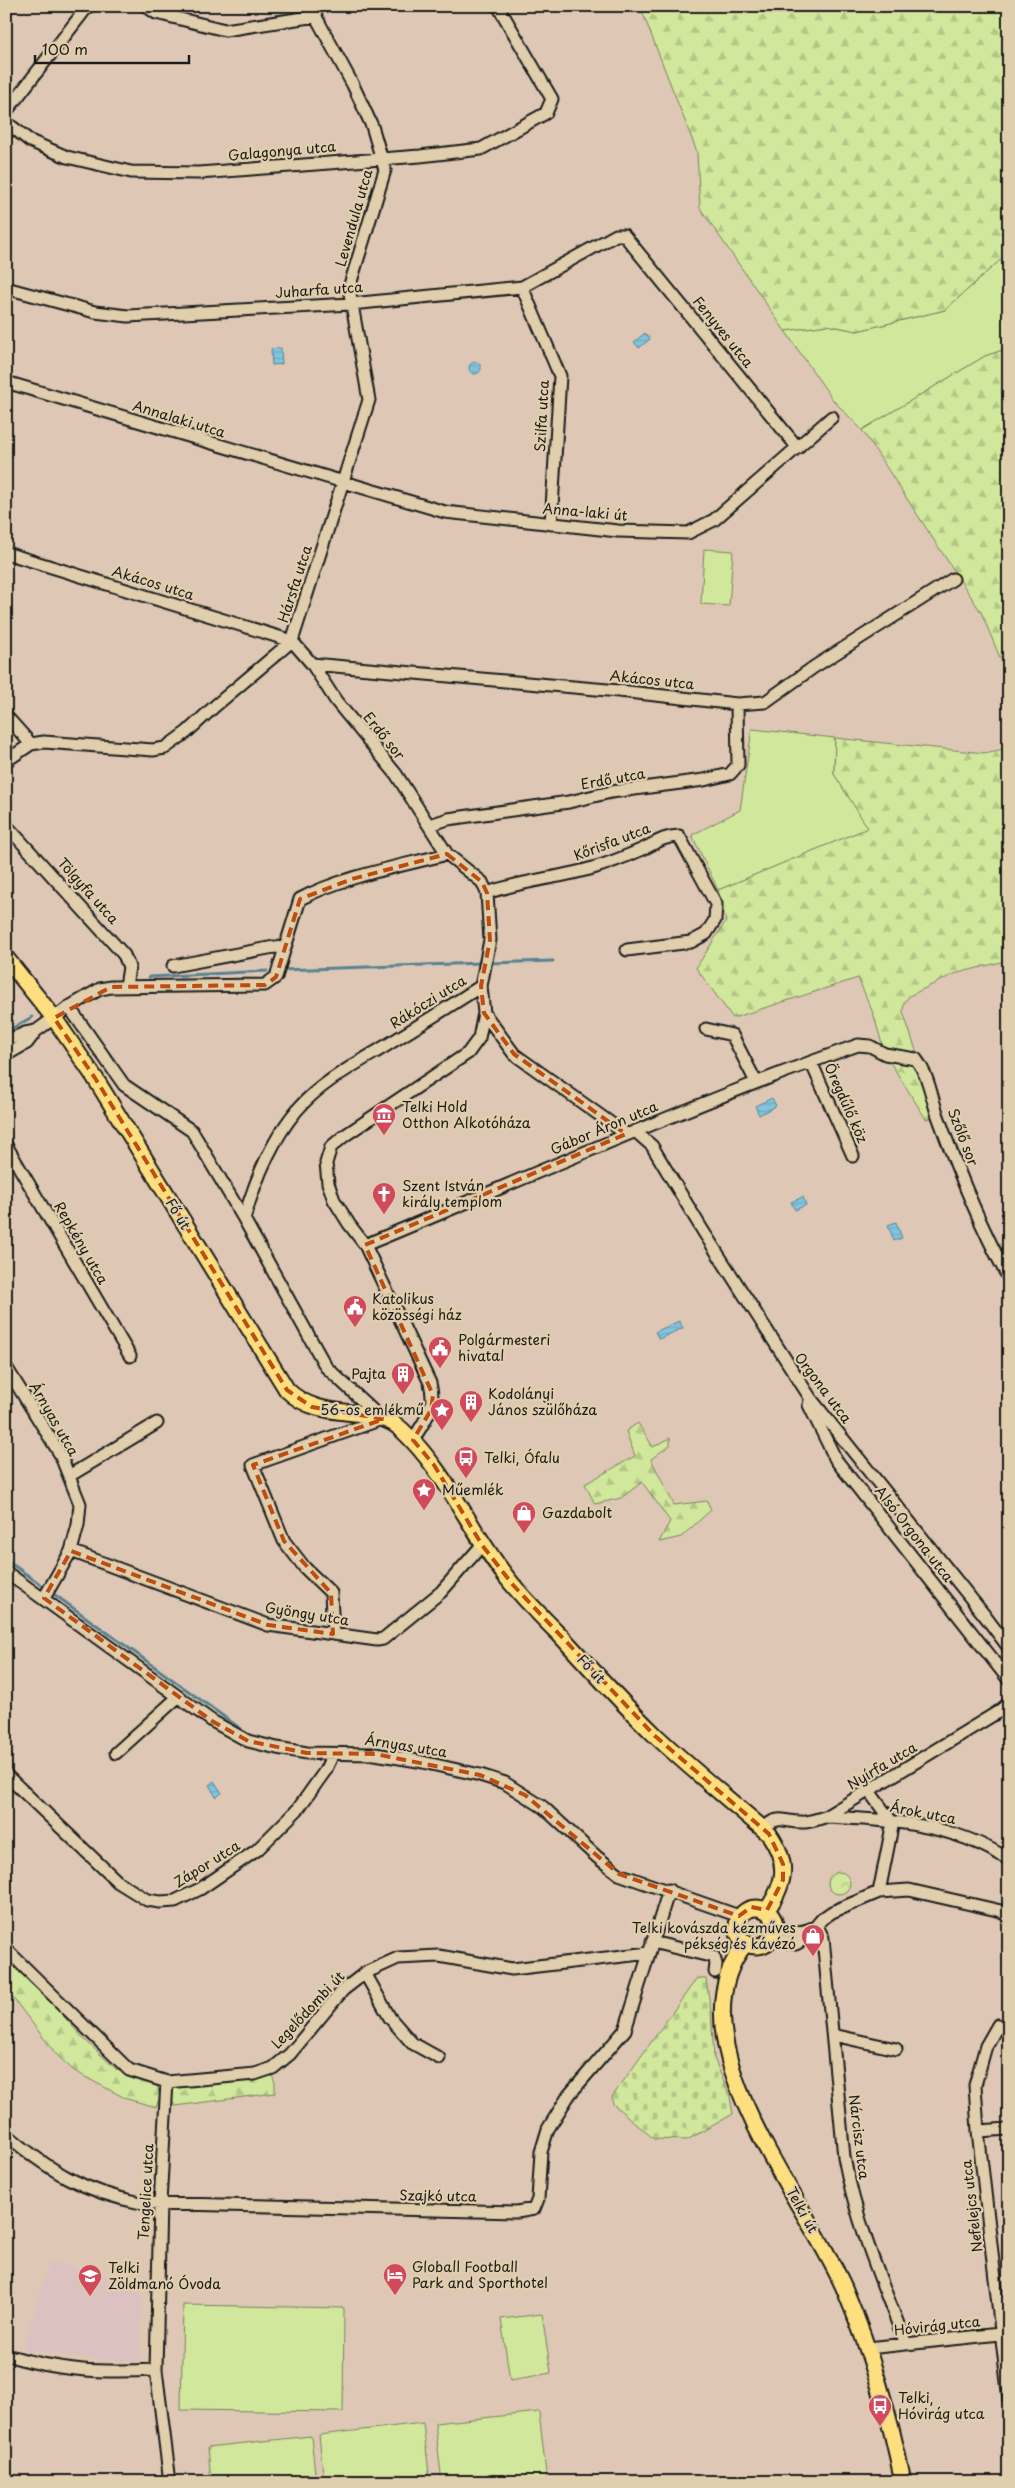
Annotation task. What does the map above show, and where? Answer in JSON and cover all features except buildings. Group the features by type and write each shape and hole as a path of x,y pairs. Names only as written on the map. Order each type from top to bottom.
{"main road":[{"name":"Fő út","path":"6,958 54,1018 109,1099 287,1390 298,1401 312,1407 382,1419 400,1428 412,1440 438,1471 482,1545 513,1585 655,1736 762,1828 777,1846 783,1864 783,1880 767,1910"},
{"path":"751,1907 767,1910 773,1917 773,1932 757,1946 746,1943 737,1931 739,1916 751,1907"},
{"name":"Telki út","path":"746,1943 734,1958 722,1990 722,2024 731,2067 746,2107 844,2288 868,2348 896,2442 903,2482"}],"street":[{"path":"6,112 88,6"},
{"path":"146,6 156,13 225,30 313,11"},
{"name":"Galagonya utca","path":"6,122 30,140 67,158 131,172 199,173 481,149 546,113 552,99 498,6"},
{"name":"Levendula utca","path":"313,11 353,85 372,126 385,170 349,288 351,304"},
{"name":"Juharfa utca","path":"6,288 95,312 128,316 351,304 522,287 616,236 624,235"},
{"name":"Fenyves utca","path":"624,235 798,448"},
{"name":"Szilfa utca","path":"522,287 560,376 551,524"},
{"name":"Hársfa utca","path":"31,744 44,742 154,750 165,748 187,732 215,706 292,642 344,484 369,400 351,304"},
{"name":"Annalaki utca","path":"6,382 344,484"},
{"path":"798,448 832,417"},
{"name":"Anna-laki út","path":"344,484 445,512 618,531 688,533 714,520 798,448"},
{"name":"Akácos utca","path":"6,553 292,642"},
{"name":"Akácos utca","path":"312,664 619,691 737,704 765,702 814,667 954,579"},
{"name":"Erdő sor","path":"292,642 312,664 336,700 396,774 447,854"},
{"name":"Erdő utca","path":"430,825 448,818 569,802 612,792 704,780 730,774 738,765 737,704"},
{"path":"6,716 31,744 6,761"},
{"name":"Tölgyfa utca","path":"6,825 124,955 129,966 126,986"},
{"name":"Kőrisfa utca","path":"487,892 514,883 552,878 594,868 644,848 665,837 679,836 716,904 715,920 706,934 691,942 627,950"},
{"path":"6,1055 28,1043 36,1031 69,1007 100,989 126,986 265,985 276,977 300,899 313,892 352,879 447,854 482,882 487,892"},
{"name":"Rákóczi utca","path":"244,1219 253,1189 281,1131 298,1109 317,1090 481,986 482,971 490,940 487,892"},
{"path":"173,966 274,947 284,948"},
{"path":"412,1440 431,1410 433,1396 430,1383 365,1245 334,1200 328,1183 326,1164 331,1147 369,1118 468,1053 479,1038 484,1013 481,986"},
{"name":"Fő út","path":"69,1007 124,1086 192,1131 244,1219 326,1367 382,1419"},
{"name":"Orgona utca","path":"484,1013 514,1054 652,1146 702,1231 811,1399 1009,1648"},
{"path":"706,1029 732,1035 756,1082"},
{"path":"6,1041 25,1033 36,1031"},
{"name":"Gábor Áron utca","path":"365,1245 631,1132 756,1082 858,1045"},
{"name":"Szőlő sor","path":"858,1045 870,1046 885,1054 916,1059 923,1069 938,1116 984,1231 1009,1279"},
{"name":"Öregdűlő köz","path":"811,1062 853,1156"},
{"name":"Repkény utca","path":"6,1145 130,1356"},
{"name":"Árnyas utca","path":"6,1367 60,1454 80,1504 78,1525 71,1551 44,1598"},
{"name":"Alsó Orgona utca","path":"811,1399 809,1405 836,1460 1009,1680"},
{"path":"333,1634 331,1592 305,1568 284,1541 253,1464 382,1419"},
{"path":"69,1476 157,1423"},
{"name":"Gyöngy utca","path":"71,1551 268,1625 383,1639 441,1592 482,1545"},
{"name":"Árnyas utca","path":"6,1572 212,1721 248,1741 307,1753 375,1754 418,1760 480,1775 505,1784 543,1807 597,1857 619,1874 739,1916"},
{"path":"116,1753 178,1697"},
{"name":"Nyírfa utca","path":"762,1828 773,1821 784,1818 801,1822 825,1818 1007,1709"},
{"name":"Zápor utca","path":"6,1775 118,1882 147,1900 160,1902 175,1901 200,1889 257,1850 298,1809 325,1771 333,1754"},
{"path":"869,1791 891,1821 890,1840 878,1892"},
{"name":"Árok utca","path":"825,1818 891,1821 934,1828 968,1838 995,1850 1009,1860"},
{"name":"Szajkó utca","path":"6,2134 26,2152 62,2176 108,2197 141,2203 517,2212 534,2209 538,2199 541,2152 548,2129 569,2095 625,2030 669,1890"},
{"path":"773,1932 796,1944 805,1939 832,1912 878,1892 909,1890 1001,1911 1009,1917"},
{"name":"Nárcisz utca","path":"817,1926 822,1938 844,2157 850,2188 860,2224 906,2344"},
{"path":"651,1948 714,1957 716,1964 715,1972"},
{"name":"Legelődombi út","path":"6,1949 129,2070 166,2082 255,2074 273,2068 290,2054 343,1990 365,1973 398,1958 439,1956 512,1969 651,1948"},
{"path":"365,1973 390,2018 412,2043 439,2058"},
{"name":"Nefelejcs utca","path":"1009,2031 998,2025 986,2046 975,2085 978,2132 1006,2334 1009,2400"},
{"path":"833,2035 896,2049"},
{"name":"Tengelice utca","path":"166,2082 160,2204 156,2370 170,2482"},
{"path":"978,2132 1009,2129"},
{"name":"Hóvirág utca","path":"868,2348 1006,2334"},
{"path":"6,2356 70,2370 115,2372 156,2370"}],"highlighted area":[{"path":"447,854 482,882 487,893 490,940 481,986 484,1013 514,1054 626,1134 365,1245 433,1395 431,1410 413,1440 434,1465 482,1545 513,1585 655,1736 769,1834 783,1864 783,1880 767,1910 751,1907 739,1916 619,1874 525,1795 480,1775 375,1754 307,1753 248,1741 212,1721 44,1598 71,1551 268,1625 333,1634 331,1593 284,1541 253,1465 384,1419 312,1407 287,1390 95,1078 54,1018 111,987 265,985 276,977 300,899 352,879"}],"shaded area":[{"name":"Telki Zöldmanó Óvoda","path":"49,2262 142,2282 140,2361 79,2358 23,2348"}],"green space":[{"path":"640,6 1009,6 1009,252 945,310 857,331 827,325 785,331 700,208 697,152"},
{"path":"1009,252 1009,348 985,356 862,430 833,400 785,331 827,325 857,331 945,310"},
{"path":"1009,348 1009,679 981,612 862,430 985,356"},
{"path":"704,549 733,551 729,606 701,604"},
{"path":"752,729 835,738 834,774 869,828 718,890 692,835 740,810"},
{"path":"835,738 984,753 1009,748 1009,960 954,974 909,996 904,1003 903,1012 938,1116 926,1119 885,1054 873,1013 858,978 733,1018 696,968 726,921 718,890 868,828 834,774"},
{"path":"638,1423 653,1447 670,1438 670,1445 651,1459 674,1505 707,1501 711,1510 681,1537 659,1542 670,1521 642,1482 621,1498 595,1504 585,1484 635,1456 626,1431"},
{"path":"839,1872 847,1875 850,1883 847,1891 839,1894 831,1891 828,1883 831,1875"},
{"path":"6,1955 24,1972 83,2038 117,2070 157,2085 160,2096 156,2107 127,2099 89,2079 73,2070 56,2054 6,1989"},
{"path":"697,1978 706,1979 711,2012 714,2058 730,2097 733,2114 687,2140 654,2139 613,2104 612,2097"},
{"path":"272,2075 275,2083 275,2093 175,2106 172,2100 174,2086"},
{"path":"183,2305 344,2308 343,2412 181,2410"},
{"path":"542,2314 551,2373 510,2380 501,2319"},
{"path":"539,2412 547,2482 442,2482 435,2423"},
{"path":"423,2423 430,2482 324,2482 319,2435"},
{"path":"311,2436 316,2482 211,2482 208,2447"}],"water":[{"path":"645,333 650,339 639,348 634,342"},
{"path":"281,348 282,364 272,365 271,349"},
{"path":"475,362 481,368 475,374 469,368"},
{"path":"772,1098 776,1106 759,1115 755,1106"},
{"path":"803,1197 806,1205 795,1210 791,1202"},
{"path":"896,1222 902,1238 894,1241 888,1225"},
{"path":"679,1321 683,1328 659,1339 655,1332"},
{"path":"214,1781 222,1793 216,1797 209,1785"}],"waterway":[{"path":"488,963 553,961"},
{"path":"281,970 482,963"},
{"path":"149,977 267,971"},
{"path":"11,1029 32,1017"},
{"path":"6,1560 43,1586"},
{"path":"55,1595 241,1729"}],"place":[{"name":"Telki Hold Otthon Alkotóháza","path":"384,1136"},
{"name":"Szent István király templom","path":"384,1215"},
{"name":"Katolikus közösségi ház","path":"355,1328"},
{"name":"Polgármesteri hivatal","path":"440,1369"},
{"name":"Pajta","path":"403,1395"},
{"name":"Kodolányi János szülőháza","path":"471,1423"},
{"name":"56-os emlékmű","path":"442,1431"},
{"name":"Telki, Ófalu","path":"466,1479"},
{"name":"Műemlék","path":"424,1511"},
{"name":"Gazdabolt","path":"524,1534"},
{"name":"Telki kovászda kézműves pékség és kávézó","path":"813,1957"},
{"name":"Globall Football Park and Sporthotel","path":"395,2296"},
{"name":"Telki Zöldmanó Óvoda","path":"90,2297"},
{"name":"Telki, Hóvirág utca","path":"880,2427"}]}
